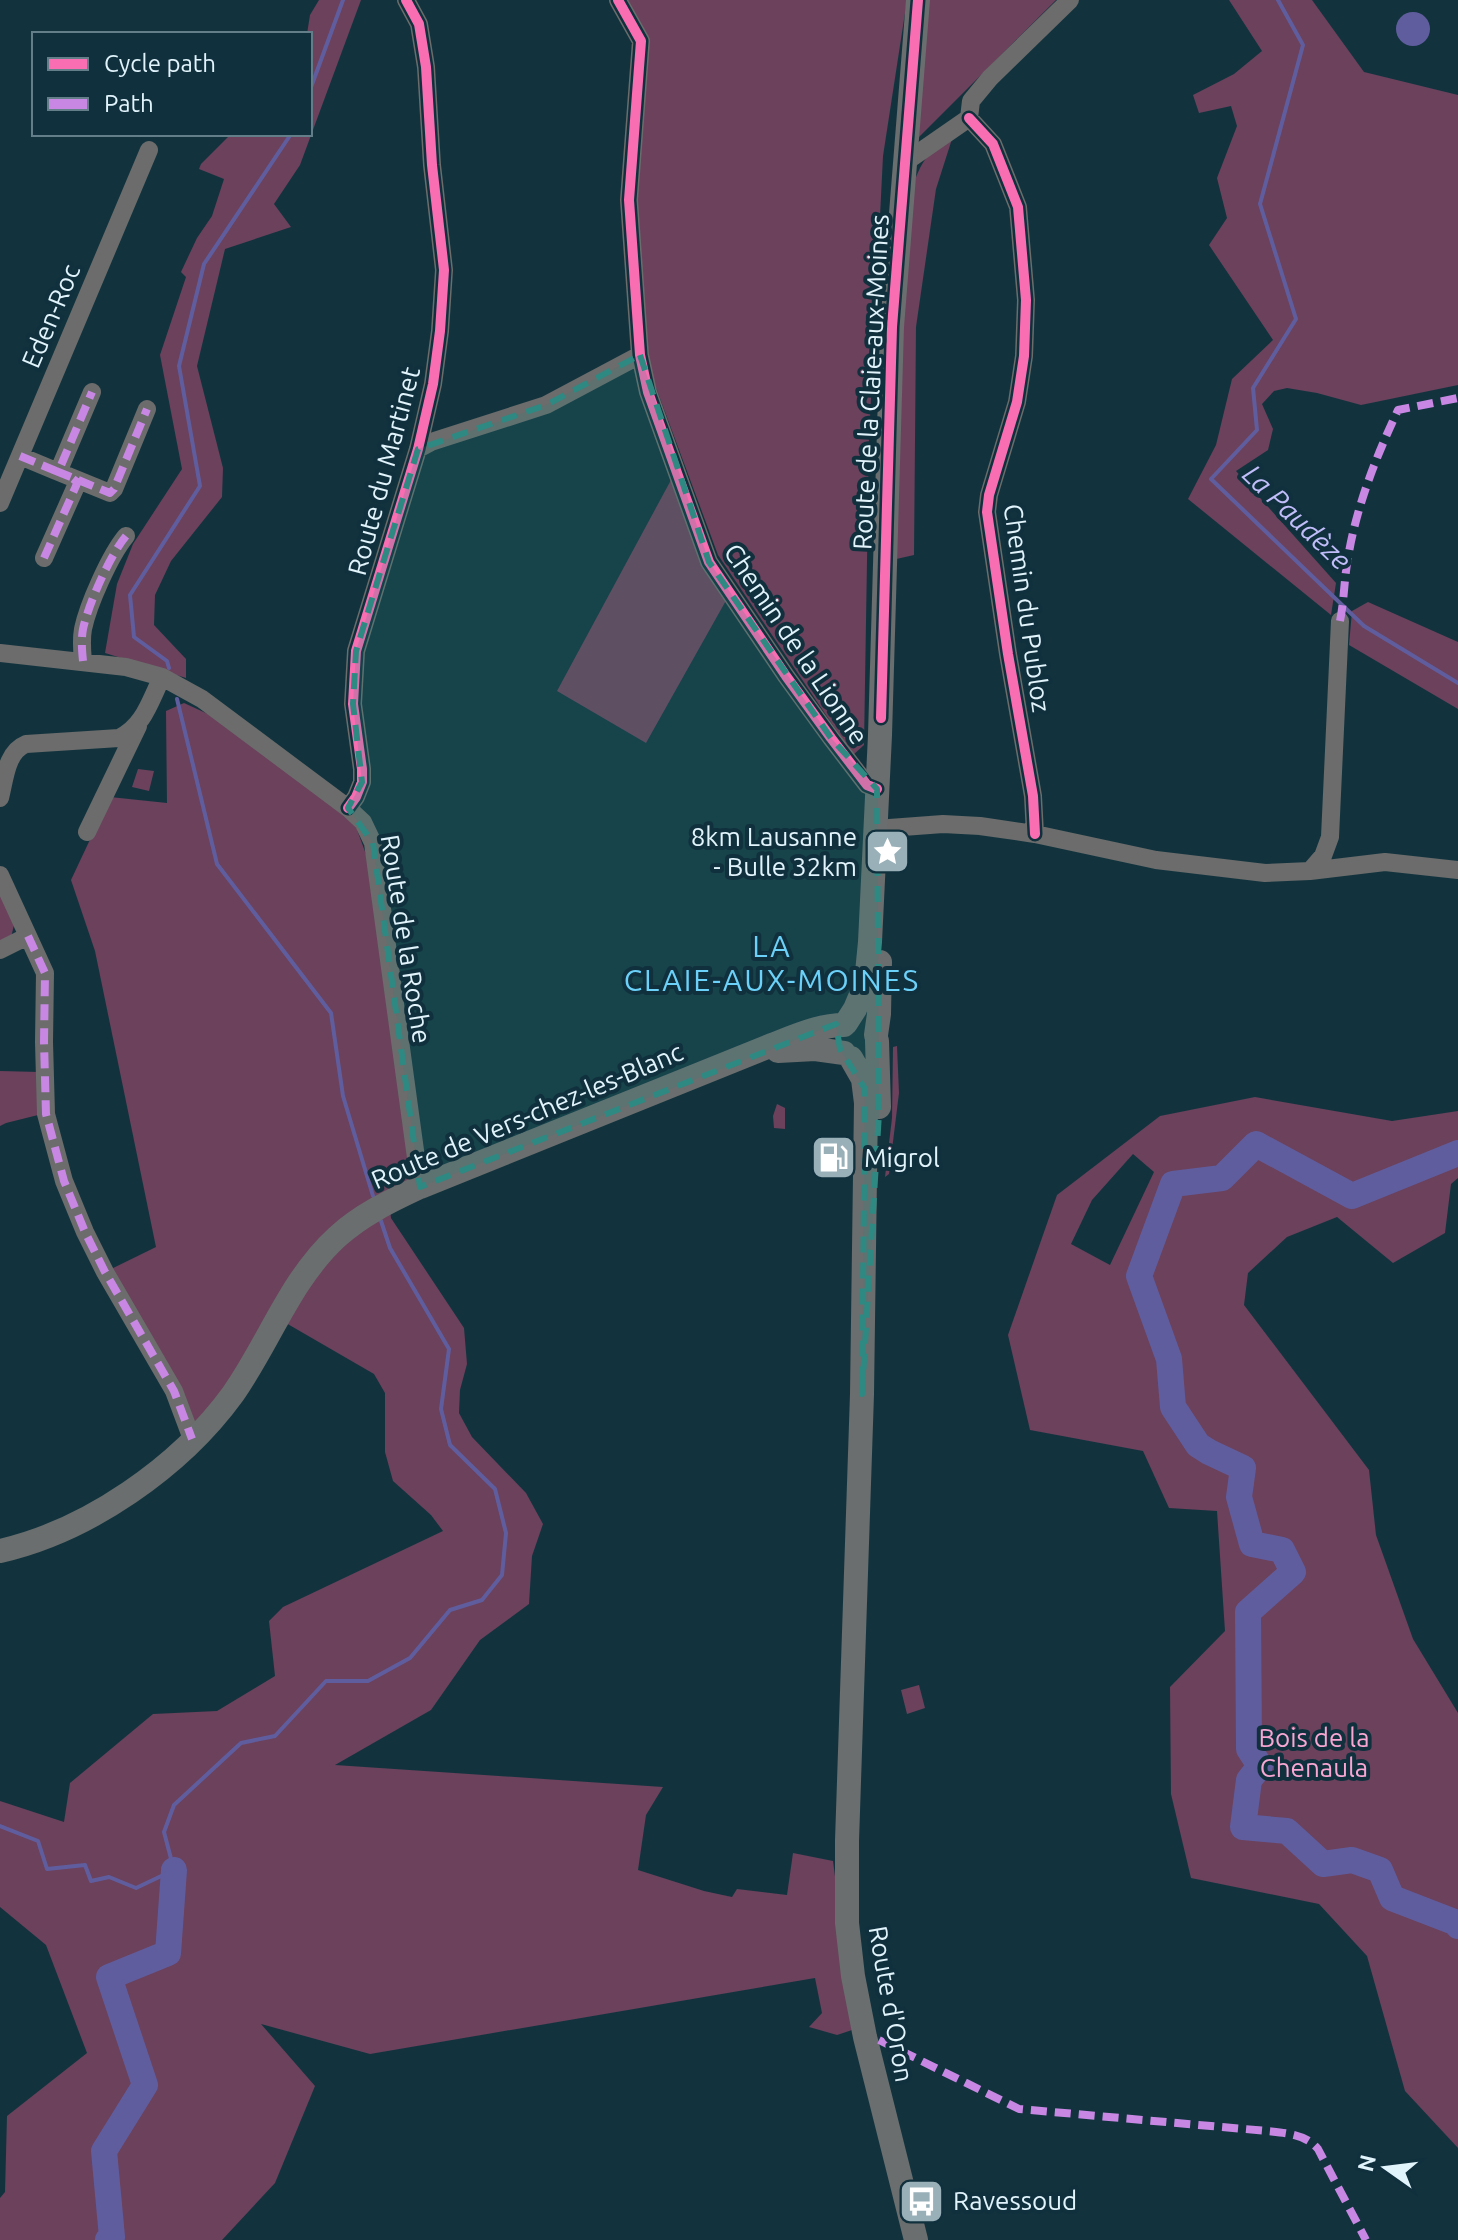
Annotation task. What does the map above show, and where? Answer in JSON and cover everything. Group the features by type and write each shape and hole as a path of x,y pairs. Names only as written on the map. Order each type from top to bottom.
{"main road":[{"name":"Route de la Claie-aux-Moines","path":"845,1024 861,996 868,973 876,829 892,327 918,0"},
{"name":"Route de la Claie-aux-Moines","path":"862,1394 878,1139 880,965 874,880"},
{"path":"858,1019 874,1029 877,1038 875,1047 868,1055 858,1059 847,1056 838,1039 845,1024 858,1019"},
{"name":"Route de Vers-chez-les-Blanc","path":"0,1551 16,1548 76,1524 132,1491 163,1466 214,1418 264,1345 313,1263 359,1219 420,1187 740,1058 814,1030 845,1024"},
{"name":"Route de Vers-chez-les-Blanc","path":"740,1058 795,1049 815,1049 847,1056"},
{"name":"Route de la Claie-aux-Moines","path":"847,1056 863,1079 866,1103 862,1394 852,1677"},
{"name":"Route d'Oron","path":"852,1677 846,1877 850,1953 867,2048 916,2240"}],"street":[{"name":"Route du Martinet","path":"348,808 362,782 353,704 356,651 418,449 433,384 440,331 444,270 432,165 426,67 419,24 406,0"},
{"name":"Chemin de la Lionne","path":"618,0 641,41 629,200 640,355 648,392 709,562 822,726 867,785 877,789"},
{"path":"904,163 969,118 971,101 990,78 1070,0"},
{"name":"Chemin du Publoz","path":"969,118 993,144 1018,207 1026,300 1024,356 1016,406 989,495 987,512 1033,796 1035,834"},
{"name":"Eden-Roc","path":"0,503 149,150"},
{"path":"418,449 546,405 640,355"},
{"path":"44,558 76,486 77,482 59,470 92,392"},
{"path":"20,456 110,493 147,409"},
{"path":"83,661 82,641 89,610 117,547 126,536"},
{"path":"1310,871 1323,856 1330,837 1340,621"},
{"name":"Route de la Roche","path":"0,653 126,667 162,677 202,699 363,822 373,843 420,1187"},
{"path":"87,832 162,677"},
{"path":"0,798 10,759 17,748 26,744 119,738 138,726"},
{"path":"876,829 943,824 980,826 1035,834 1156,860 1265,873 1385,862 1458,870"},
{"path":"0,875 45,973 46,1114 64,1181 105,1272 174,1391 192,1439"},
{"path":"0,950 28,936"}],"highlighted area":[{"path":"640,355 709,562 831,738 877,789 879,1113 862,1394 865,1089 840,1049 836,1024 420,1187 373,843 348,808 362,782 353,704 356,651 418,449 546,405"}],"green space":[{"path":"319,0 361,0 312,133 312,32 307,32 310,15"},
{"path":"627,0 907,0 883,156 869,438 864,745 853,755 718,555 648,366 635,200 648,40"},
{"path":"928,0 1056,0 912,144"},
{"path":"1229,0 1312,0 1364,72 1458,95 1458,385 1361,405 1287,388 1274,391 1262,404 1273,429 1268,450 1236,471 1336,583 1331,615 1188,499 1216,445 1232,379 1273,340 1209,245 1227,218 1217,178 1237,126 1231,106 1199,113 1193,95 1234,74 1262,51"},
{"path":"229,136 311,136 300,165 274,204 291,227 225,249 197,366 223,468 222,497 171,561 155,595 154,625 186,659 186,678 105,653 117,584 133,544 182,469 160,355 186,277 181,272 197,238 212,216 224,179 199,169"},
{"path":"952,139 936,189 916,327 914,555 892,560 908,200 918,171 928,156"},
{"path":"671,480 728,597 646,743 557,691"},
{"path":"1368,602 1458,642 1458,709 1349,645 1352,611"},
{"path":"184,703 208,714 345,814 356,827 367,857 420,1187 389,1201 391,1218 464,1328 467,1364 460,1390 459,1413 472,1437 526,1493 543,1524 532,1556 529,1604 480,1640 431,1710 335,1765 663,1787 646,1815 638,1870 732,1897 737,1889 787,1895 793,1853 833,1861 855,2029 837,2035 809,2027 822,2013 815,1978 370,2054 261,2024 315,2086 275,2183 222,2240 0,2240 7,2116 87,2053 46,1945 0,1907 0,1801 64,1822 70,1783 153,1714 217,1711 275,1676 269,1621 283,1607 443,1531 431,1515 393,1481 385,1452 385,1393 374,1374 279,1319 192,1439 105,1272 156,1247 95,951 71,880 110,797 167,803 166,711"},
{"path":"138,769 154,771 149,791 132,787"},
{"path":"0,885 15,920 11,938 0,945"},
{"path":"897,1046 899,1093 889,1174 885,1177 892,1118 893,1047"},
{"path":"0,1071 39,1072 42,1114 0,1126"},
{"name":"Bois de la Chenaula","path":"1255,1097 1392,1121 1458,1111 1458,1178 1451,1184 1445,1233 1393,1263 1337,1217 1287,1237 1248,1273 1244,1305 1369,1470 1376,1535 1413,1639 1458,1713 1458,2148 1405,2091 1367,1956 1319,1904 1191,1878 1171,1794 1170,1687 1225,1631 1217,1511 1169,1508 1143,1451 1030,1430 1008,1335 1057,1195 1160,1116","holes":["1133,1154 1154,1172 1110,1265 1071,1244 1092,1200"]},
{"path":"777,1104 785,1108 785,1129 774,1128 773,1116"},
{"path":"919,1685 925,1708 907,1714 901,1690"}],"shaded area":[{"path":"1413,12 1425,17 1430,29 1425,41 1413,46 1401,41 1396,29 1401,17"}],"waterway":[{"path":"312,85 343,0"},
{"name":"La Paudèze","path":"1278,0 1303,45 1260,204 1296,319 1253,388 1257,430 1211,479 1364,626 1458,683"},
{"path":"169,668 167,661 134,637 130,595 200,486 179,366 204,264 290,136"},
{"path":"177,699 217,864 331,1013 343,1096 373,1196"},
{"name":"La Paudèze","path":"1458,1153 1352,1196 1256,1144 1222,1178 1173,1184 1139,1276 1169,1359 1173,1407 1198,1445 1243,1468 1239,1497 1252,1544 1282,1550 1293,1572 1248,1612 1249,1749 1260,1766 1249,1780 1243,1827 1287,1831 1323,1864 1352,1860 1380,1870 1392,1898 1458,1926"},
{"path":"0,1826 38,1841 47,1869 85,1865 91,1881 109,1877 136,1888 174,1870 164,1832 174,1805 241,1743 275,1736 326,1681 368,1681 410,1658 450,1610 482,1600 502,1575 506,1533 495,1489 450,1445 441,1409 449,1349 390,1248 381,1221"},
{"path":"108,2240 112,2237 104,2151 145,2085 109,1977 168,1953 174,1870"}],"marked path":[{"path":"20,456 59,470 92,392"},
{"path":"1340,621 1355,524 1374,466 1398,410 1458,398"},
{"path":"56,471 110,493 147,409"},
{"path":"44,558 76,486 77,482 72,478"},
{"path":"83,661 82,633 90,607 107,567 126,536"},
{"path":"28,936 45,973 46,1114 64,1181 105,1272 174,1391 192,1439"},
{"path":"879,2040 1019,2109 1267,2131 1301,2137 1318,2149 1366,2240"}],"cycle path":[{"path":"348,808 362,782 353,704 356,651 418,449 433,384 440,331 444,270 432,165 426,67 419,24 406,0"},
{"path":"618,0 641,41 629,200 640,355 648,392 709,562 831,738 867,785 877,789"},
{"path":"881,718 892,327 918,0"},
{"path":"969,118 993,144 1018,207 1026,300 1024,356 1017,402 989,495 987,512 1033,796 1035,834"}],"place":[{"name":"8km Lausanne - Bulle 32km","path":"888,852"},
{"name":"Migrol","path":"833,1158"},
{"name":"Ravessoud","path":"922,2201"}],"district":[{"name":"LA CLAIE-AUX-MOINES","path":"772,964"}]}
